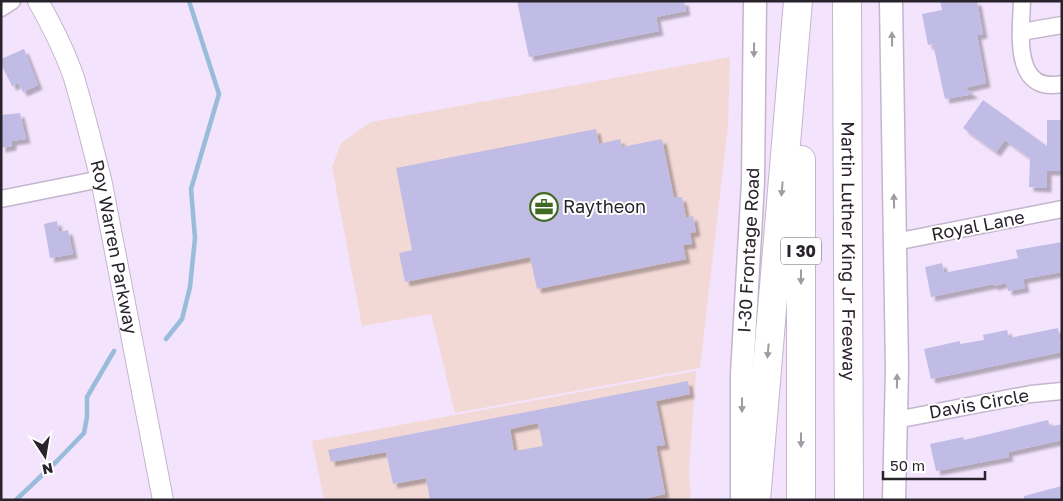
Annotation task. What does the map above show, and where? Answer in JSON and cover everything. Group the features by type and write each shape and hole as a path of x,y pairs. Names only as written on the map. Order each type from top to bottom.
{"highway":[{"path":"756,500 799,1"},
{"name":"I 30","path":"799,1 801,500"},
{"name":"Martin Luther King Jr Freeway","path":"847,1 849,500"},
{"path":"847,179 859,1"}],"main road":[{"name":"I-30 Frontage Road","path":"742,500 742,374 753,182 755,1"},
{"path":"891,1 897,369 894,500"}],"street":[{"path":"1,8 12,1"},
{"name":"Roy Warren Parkway","path":"38,1 56,34 74,77 101,179 164,500"},
{"path":"1022,1 1022,52 1026,69 1030,76 1043,85 1062,84"},
{"path":"1021,32 1062,25"},
{"path":"1,199 101,179"},
{"name":"Royal Lane","path":"895,242 1062,210"},
{"name":"Davis Circle","path":"896,420 1031,394 1062,391"}],"shaded area":[{"path":"730,57 728,125 700,368 455,413 431,314 362,326 332,167 341,143 371,122"},
{"path":"696,371 689,471 691,500 324,500 312,441"}],"building":[{"path":"517,1 684,1 686,11 656,17 659,31 529,57"},
{"path":"940,1 977,1 983,34 977,35 986,83 965,88 974,94 945,99 933,44 928,45 922,14 942,10"},
{"path":"24,49 38,85 23,92 18,83 12,86 1,64 1,59"},
{"path":"983,100 1047,146 1047,120 1062,120 1062,171 1047,171 1047,188 1029,187 1030,158 1005,140 996,152 963,128"},
{"path":"20,113 26,139 12,141 12,146 1,148 1,115"},
{"name":"Raytheon","path":"596,129 599,144 620,139 622,147 662,139 674,198 682,197 686,218 693,216 696,232 690,233 692,244 683,245 686,259 537,289 530,257 405,282 399,253 412,250 396,168"},
{"path":"57,221 59,232 68,230 73,254 50,258 44,224"},
{"path":"1062,242 1062,272 1023,279 1025,288 1008,291 1006,283 993,286 993,284 931,297 925,267 942,263 944,273 1018,258 1016,250"},
{"path":"1058,328 1062,352 931,379 924,349 960,341 960,344 984,340 983,335 1007,330 1009,338"},
{"path":"688,381 690,394 656,401 665,445 656,446 665,494 639,500 430,500 426,478 393,484 386,452 331,462 328,450","holes":["538,423 543,446 514,451 510,429"]},
{"path":"1048,420 1050,427 1062,424 1062,440 1008,452 1009,457 936,471 930,444 963,437 964,440"},
{"path":"1062,486 1062,500 1024,500 1024,496"}],"waterway":[{"path":"166,339 182,319 190,287 195,238 191,189 219,94 189,1"},
{"path":"16,500 84,433 87,417 87,397 114,351"}],"place":[{"name":"Raytheon","path":"544,207"}]}
